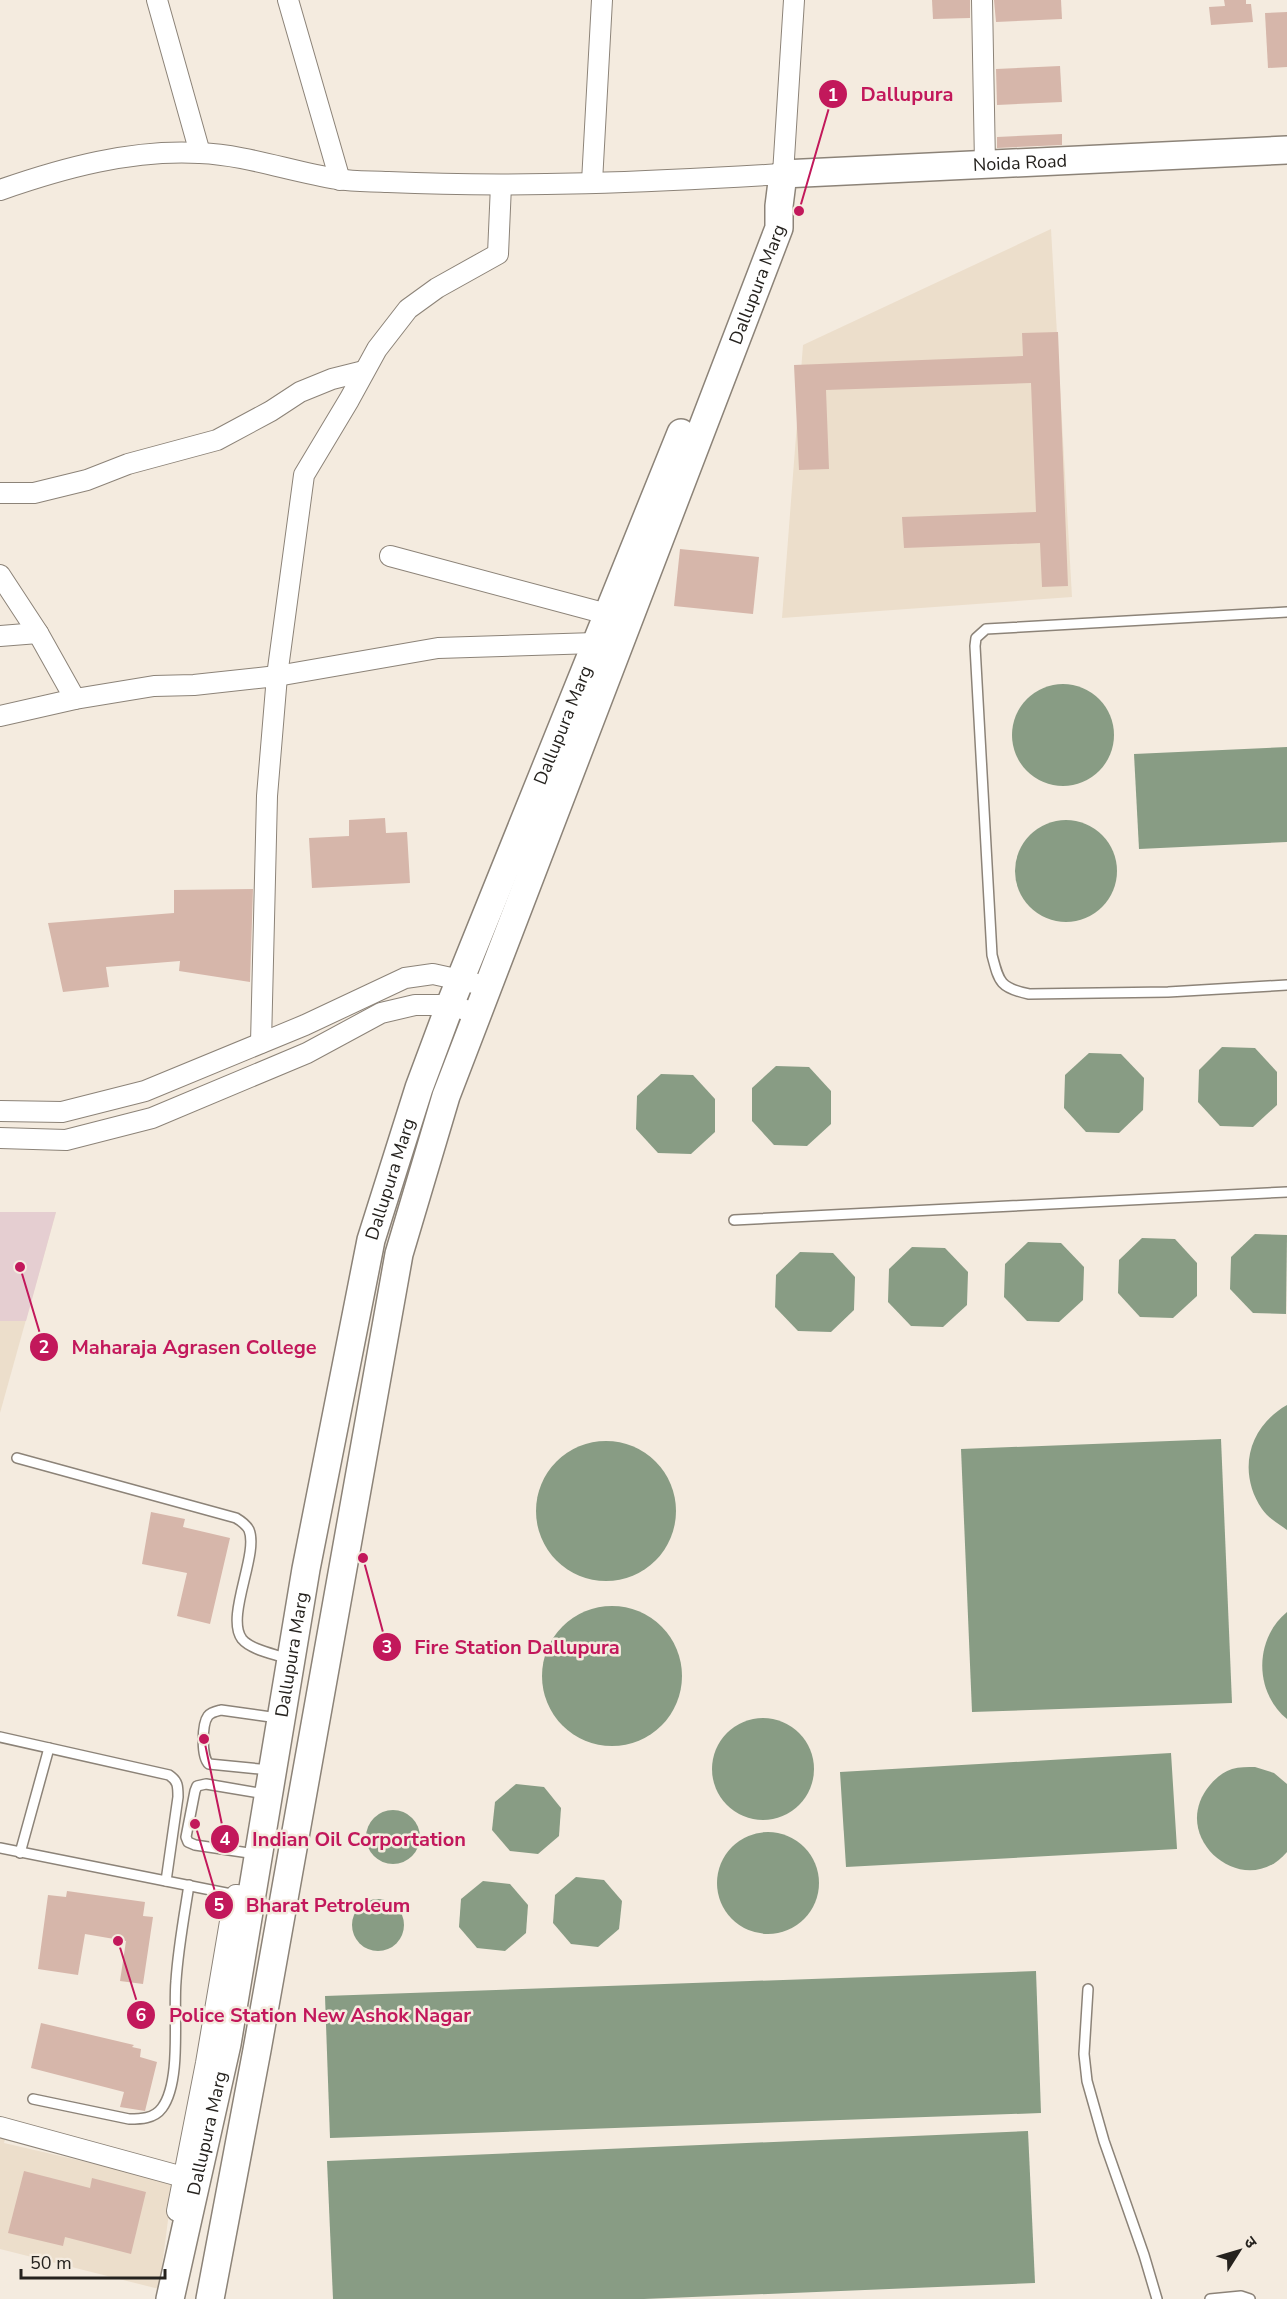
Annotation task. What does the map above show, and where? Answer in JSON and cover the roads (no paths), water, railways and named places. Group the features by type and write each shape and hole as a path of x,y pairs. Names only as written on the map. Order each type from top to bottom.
{"main road":[{"name":"Noida Road","path":"783,174 1287,150"},
{"path":"779,206 783,174"},
{"name":"Dallupura Marg","path":"170,2299 190,2178 227,2044 244,1896 259,1854 306,1569 371,1240 419,1088 450,1005 751,262 764,224 779,206"},
{"name":"Dallupura Marg","path":"210,2299 257,2050 399,1254 446,1096 779,228 779,206"}],"street":[{"path":"157,0 200,153"},
{"path":"288,0 340,180"},
{"path":"592,182 602,0"},
{"path":"0,190 49,173 140,155 200,153 260,162 340,180 501,185 663,182 783,174 794,0"},
{"path":"982,0 985,164"},
{"path":"261,1043 267,796 277,676 304,475 376,349 408,309 437,288 498,254 501,185"},
{"path":"0,493 34,493 87,480 128,464 217,440 271,411 300,392 332,379 364,371"},
{"path":"390,556 607,614"},
{"path":"0,574 38,633 75,699"},
{"path":"0,636 38,633"},
{"path":"0,716 75,699 154,686 194,685 277,676 438,648 595,643"},
{"path":"0,1111 62,1112 145,1091 305,1025 405,978 433,974 489,986"},
{"path":"0,1138 66,1140 152,1118 307,1053 381,1013 415,1005 450,1005 478,1014"},
{"path":"0,2127 190,2178 160,2299"}],"lane":[{"path":"1287,612 986,629 976,638 975,646 992,955 999,980 1010,990 1029,993 1168,992 1287,985"},
{"path":"734,1220 1287,1192"},
{"path":"17,1458 236,1518 245,1524 250,1532 250,1546 239,1606 238,1629 241,1638 249,1645 290,1660"},
{"path":"270,1782 208,1764 203,1755 205,1722 214,1712 221,1710 281,1718"},
{"path":"0,1737 169,1775 176,1779 178,1797 166,1881"},
{"path":"20,1853 49,1748"},
{"path":"259,1854 195,1845 188,1842 186,1837 197,1786 270,1782"},
{"path":"0,1848 244,1896"},
{"path":"33,2099 129,2120 144,2119 162,2109 173,2072 176,2042 177,1962 189,1885"},
{"path":"1088,1989 1084,2054 1087,2081 1104,2141 1144,2255 1156,2299"},
{"path":"1210,2299 1241,2295 1250,2299"}],"place":[{"name":"Dallupura","path":"799,211"},
{"name":"Maharaja Agrasen College","path":"20,1267"},
{"name":"Fire Station Dallupura","path":"363,1558"},
{"name":"Indian Oil Corportation","path":"204,1739"},
{"name":"Bharat Petroleum","path":"195,1824"},
{"name":"Police Station New Ashok Nagar","path":"118,1941"}]}
